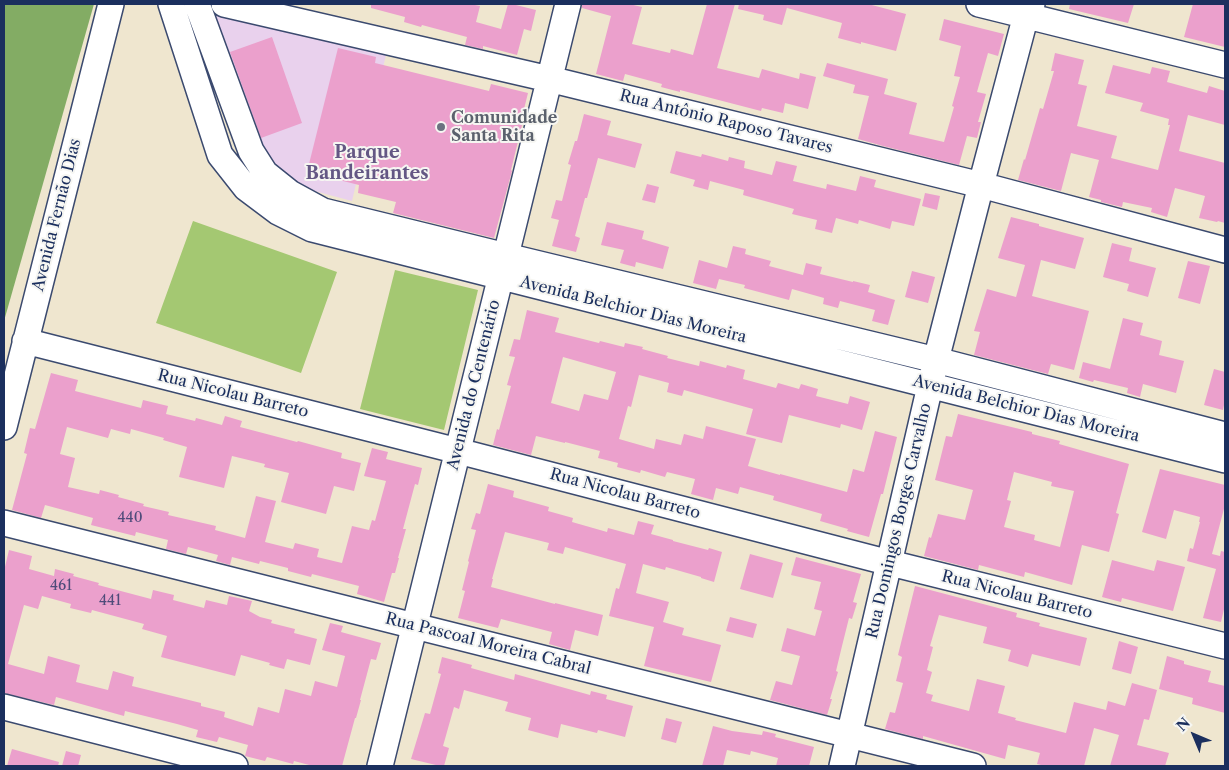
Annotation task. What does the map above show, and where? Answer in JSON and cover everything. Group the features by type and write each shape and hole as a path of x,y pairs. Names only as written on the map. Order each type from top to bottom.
{"street":[{"name":"Avenida Fernão Dias","path":"4,427 111,4"},
{"name":"Avenida Belchior Dias Moreira","path":"171,4 220,155 246,188 278,212 312,229 503,267 936,360 1225,436"},
{"name":"Avenida Belchior Dias Moreira","path":"197,4 251,151 265,173 290,194 323,211 503,267 931,385 1225,460"},
{"name":"Rua Antônio Raposo Tavares","path":"224,4 549,79 981,185 1225,250"},
{"name":"Avenida do Centenário","path":"380,766 568,4"},
{"path":"979,4 1027,8 1225,64"},
{"name":"Rua Domingos Borges Carvalho","path":"842,766 936,360 1027,8"},
{"name":"Rua Nicolau Barreto","path":"25,341 890,563 1225,646"},
{"name":"Rua Pascoal Moreira Cabral","path":"4,523 973,766"},
{"path":"4,707 235,766"}],"shaded area":[{"path":"211,12 386,55 352,201 307,189 288,181 262,155"}],"green space":[{"path":"4,4 94,4 4,321"},
{"path":"193,221 337,272 301,373 156,323"},
{"path":"395,270 478,290 444,430 360,409"}],"building":[{"path":"371,4 470,4 480,6 476,22 501,29 508,4 536,10 531,31 524,29 517,55 483,46 483,49 465,45 467,37 404,22 405,17 371,8"},
{"path":"582,4 629,4 642,7 632,44 670,53 671,49 693,55 707,4 735,4 717,68 759,78 762,69 799,79 800,73 816,77 808,109 785,103 783,113 762,108 761,111 680,90 680,92 661,87 662,84 625,74 623,81 596,74 611,16 582,8"},
{"path":"739,4 788,4 782,25 763,20 764,15 738,9"},
{"path":"788,4 868,4 906,14 896,51 838,38 842,23 787,8"},
{"path":"1070,4 1134,4 1128,23 1069,9"},
{"path":"1193,4 1225,4 1225,47 1184,37"},
{"path":"944,19 1004,34 998,56 988,53 977,92 986,94 978,122 981,122 977,138 967,136 959,165 858,139 869,96 853,93 855,85 823,76 827,63 888,79 884,94 917,103 909,134 944,142 960,77 954,76 961,46 939,40"},
{"path":"272,37 302,123 261,138 230,52"},
{"path":"338,48 376,57 375,63 489,91 491,84 528,93 512,171 494,238 393,213 396,202 358,193 359,185 307,172"},
{"path":"1055,53 1084,60 1078,84 1087,86 1077,126 1117,136 1111,158 1158,170 1170,125 1168,125 1169,119 1140,111 1143,103 1105,93 1113,65 1150,74 1152,67 1170,71 1167,82 1207,93 1209,86 1225,91 1225,125 1188,115 1179,151 1225,163 1225,223 1199,218 1205,196 1175,188 1167,217 1151,212 1152,208 1123,202 1122,207 1089,197 1099,160 1071,153 1061,191 1018,180 1040,108 1043,109 1054,71 1051,71"},
{"path":"584,114 611,121 607,135 642,144 635,168 598,158 575,236 580,238 576,252 552,246 559,220 551,218 556,200 562,201 571,165 568,164 575,141 577,141"},
{"path":"676,151 701,157 702,154 728,161 729,157 745,161 744,168 772,175 776,161 797,166 793,181 826,189 827,184 856,191 860,176 876,180 874,187 921,199 914,226 892,221 890,229 859,220 858,224 836,218 832,233 815,229 817,220 792,214 794,209 743,195 744,190 710,181 708,190 693,186 695,180 670,173"},
{"path":"647,184 659,187 655,203 642,200"},
{"path":"925,193 940,196 937,210 922,206"},
{"path":"1011,217 1084,238 1075,269 1041,260 1032,296 1089,311 1074,370 1051,364 1048,374 974,355 980,332 974,331 987,289 1016,297 1025,265 998,258"},
{"path":"607,222 644,231 642,239 669,247 663,269 636,262 635,267 620,263 624,250 601,245"},
{"path":"1112,243 1132,248 1129,261 1156,268 1148,297 1127,291 1129,284 1103,277"},
{"path":"733,246 746,249 745,254 771,261 769,266 803,275 806,263 822,267 820,274 870,285 868,292 895,300 888,325 872,321 875,310 840,301 838,308 823,304 824,298 792,289 789,300 744,288 745,285 719,279 716,289 693,283 699,260 727,268"},
{"path":"1188,261 1210,266 1200,304 1178,298"},
{"path":"912,271 935,277 928,303 905,297"},
{"path":"527,310 559,318 555,332 599,343 600,341 624,347 625,343 643,347 642,349 668,356 667,358 699,366 700,361 726,368 727,365 745,370 743,379 776,388 778,383 799,389 801,384 818,389 816,396 848,404 850,396 870,402 862,430 841,424 840,428 789,415 782,443 746,434 753,409 684,390 682,396 667,392 669,383 639,375 631,407 628,406 619,439 654,449 656,439 681,445 684,434 703,439 706,426 756,439 748,466 847,492 853,469 864,472 875,431 897,437 883,494 881,494 869,537 820,521 822,514 773,500 774,496 740,487 738,494 716,488 713,500 691,494 695,479 667,472 665,477 641,470 640,473 617,467 618,463 598,458 600,451 565,442 536,436 531,455 493,445 511,386 507,385 515,357 509,356 514,339 520,340","holes":["563,357 616,372 608,400 584,394 579,411 551,403"]},
{"path":"1123,318 1143,323 1140,335 1162,341 1159,355 1184,361 1176,393 1143,384 1140,397 1127,393 1128,388 1079,378 1083,362 1110,369"},
{"path":"1214,369 1225,372 1223,410 1204,405"},
{"path":"51,373 78,380 75,391 141,408 143,400 168,406 166,414 195,421 196,418 222,425 225,416 242,421 240,427 342,453 341,458 361,463 354,491 334,486 326,514 281,502 289,473 264,467 265,464 232,456 224,488 179,477 187,447 163,440 164,438 131,429 130,434 111,429 108,438 67,427 60,454 75,458 68,487 99,494 100,490 119,495 118,497 144,504 143,506 169,512 168,515 216,526 215,530 245,538 256,496 276,501 265,542 293,549 295,543 319,549 317,557 342,563 352,526 369,530 372,520 375,521 386,481 364,476 372,448 388,452 386,459 422,468 418,485 415,484 403,529 406,529 395,573 392,573 384,602 357,594 359,586 312,574 311,577 288,571 288,568 260,561 259,564 232,557 230,565 216,561 218,555 188,547 186,554 166,549 168,540 136,532 135,536 91,525 93,518 45,505 41,518 12,510 27,454 24,453 30,428 35,429"},
{"path":"958,414 1032,432 1032,434 1060,441 1059,444 1129,464 1116,513 1119,514 1109,552 1082,545 1072,585 1025,572 1024,577 979,565 978,570 924,556 938,514 965,520 973,490 935,480 946,436 952,437","holes":["1014,472 1052,482 1051,486 1074,491 1060,547 1034,540 1035,535 1004,527 1011,501 1007,500"]},
{"path":"1160,469 1225,485 1225,505 1212,554 1220,556 1221,551 1225,552 1225,605 1221,622 1203,618 1216,569 1187,561 1190,548 1193,549 1200,517 1174,510 1166,539 1142,532"},
{"path":"488,484 514,491 513,497 549,507 548,511 573,518 572,522 607,532 608,528 634,535 638,521 654,525 651,534 708,550 709,548 722,552 714,582 666,567 665,570 643,564 636,593 669,602 663,622 684,628 682,635 721,645 711,682 644,666 654,627 609,616 616,588 619,589 626,564 565,547 563,554 547,550 549,543 505,532 491,587 603,615 598,636 575,630 570,650 549,644 552,632 501,619 498,628 458,618 465,591 462,590 476,530 471,529 476,513 480,514"},
{"path":"9,550 32,556 29,569 54,576 55,569 99,583 98,585 151,599 153,590 174,595 173,600 204,608 206,600 227,605 229,596 252,601 249,611 260,617 272,620 271,623 295,629 294,633 317,639 310,665 287,659 284,669 241,655 235,676 161,657 167,636 142,629 144,624 92,610 91,613 70,608 71,604 42,596 38,609 24,605 8,664 44,674 48,656 80,665 76,682 108,690 113,671 134,677 132,686 201,703 201,706 225,712 224,717 253,726 258,707 279,713 285,689 311,696 315,681 337,687 345,656 322,650 330,623 343,626 341,632 381,643 376,660 371,659 342,766 313,766 294,761 293,764 267,757 265,761 245,756 248,745 219,737 217,742 196,737 198,730 177,724 125,711 124,716 56,697 54,705 4,693 4,571"},
{"path":"750,554 783,563 773,598 740,589"},
{"path":"796,557 861,574 853,602 857,603 852,619 849,618 827,715 770,700 776,681 792,685 800,656 781,651 787,628 815,636 822,611 814,609 821,582 791,575"},
{"path":"1112,560 1154,571 1157,560 1185,567 1173,611 1122,598 1121,602 1102,597"},
{"path":"915,586 1017,613 1016,617 1040,623 1039,626 1087,638 1080,666 1032,654 1028,667 1008,661 1011,650 983,643 987,627 939,615 930,646 933,647 927,670 932,672 926,693 933,695 931,701 969,711 977,679 1005,686 998,713 1016,718 1015,720 1066,733 1074,702 1106,710 1108,701 1125,706 1132,683 1157,690 1149,720 1144,719 1137,745 1169,753 1165,766 1110,766 1119,735 1094,728 1084,766 1045,766 1037,764 1040,753 1008,745 1005,759 923,736 923,739 885,729 890,712 895,713 903,683 896,681 902,657 898,655"},
{"path":"730,617 757,624 753,638 726,631"},
{"path":"1119,641 1138,647 1131,674 1112,669"},
{"path":"1167,656 1184,661 1184,664 1211,671 1208,682 1225,686 1225,713 1192,704 1193,698 1159,689"},
{"path":"442,657 472,665 471,668 514,680 515,674 590,695 591,691 607,695 606,699 633,706 625,737 598,730 597,733 561,724 558,738 528,730 531,718 505,711 508,702 464,690 459,709 454,707 443,746 449,748 444,766 411,759 425,713 430,714 441,674 438,673"},
{"path":"666,718 682,722 676,743 661,739"},
{"path":"713,726 762,735 763,731 776,734 775,737 814,747 809,766 776,766 778,758 751,751 750,755 727,750 723,766 702,766"},
{"path":"12,749 59,762 58,766 7,766"},
{"path":"66,751 81,755 78,766 62,766"}],"place":[{"name":"Comunidade Santa Rita","path":"441,127"}],"district":[{"name":"Parque Bandeirantes","path":"367,163"}]}
